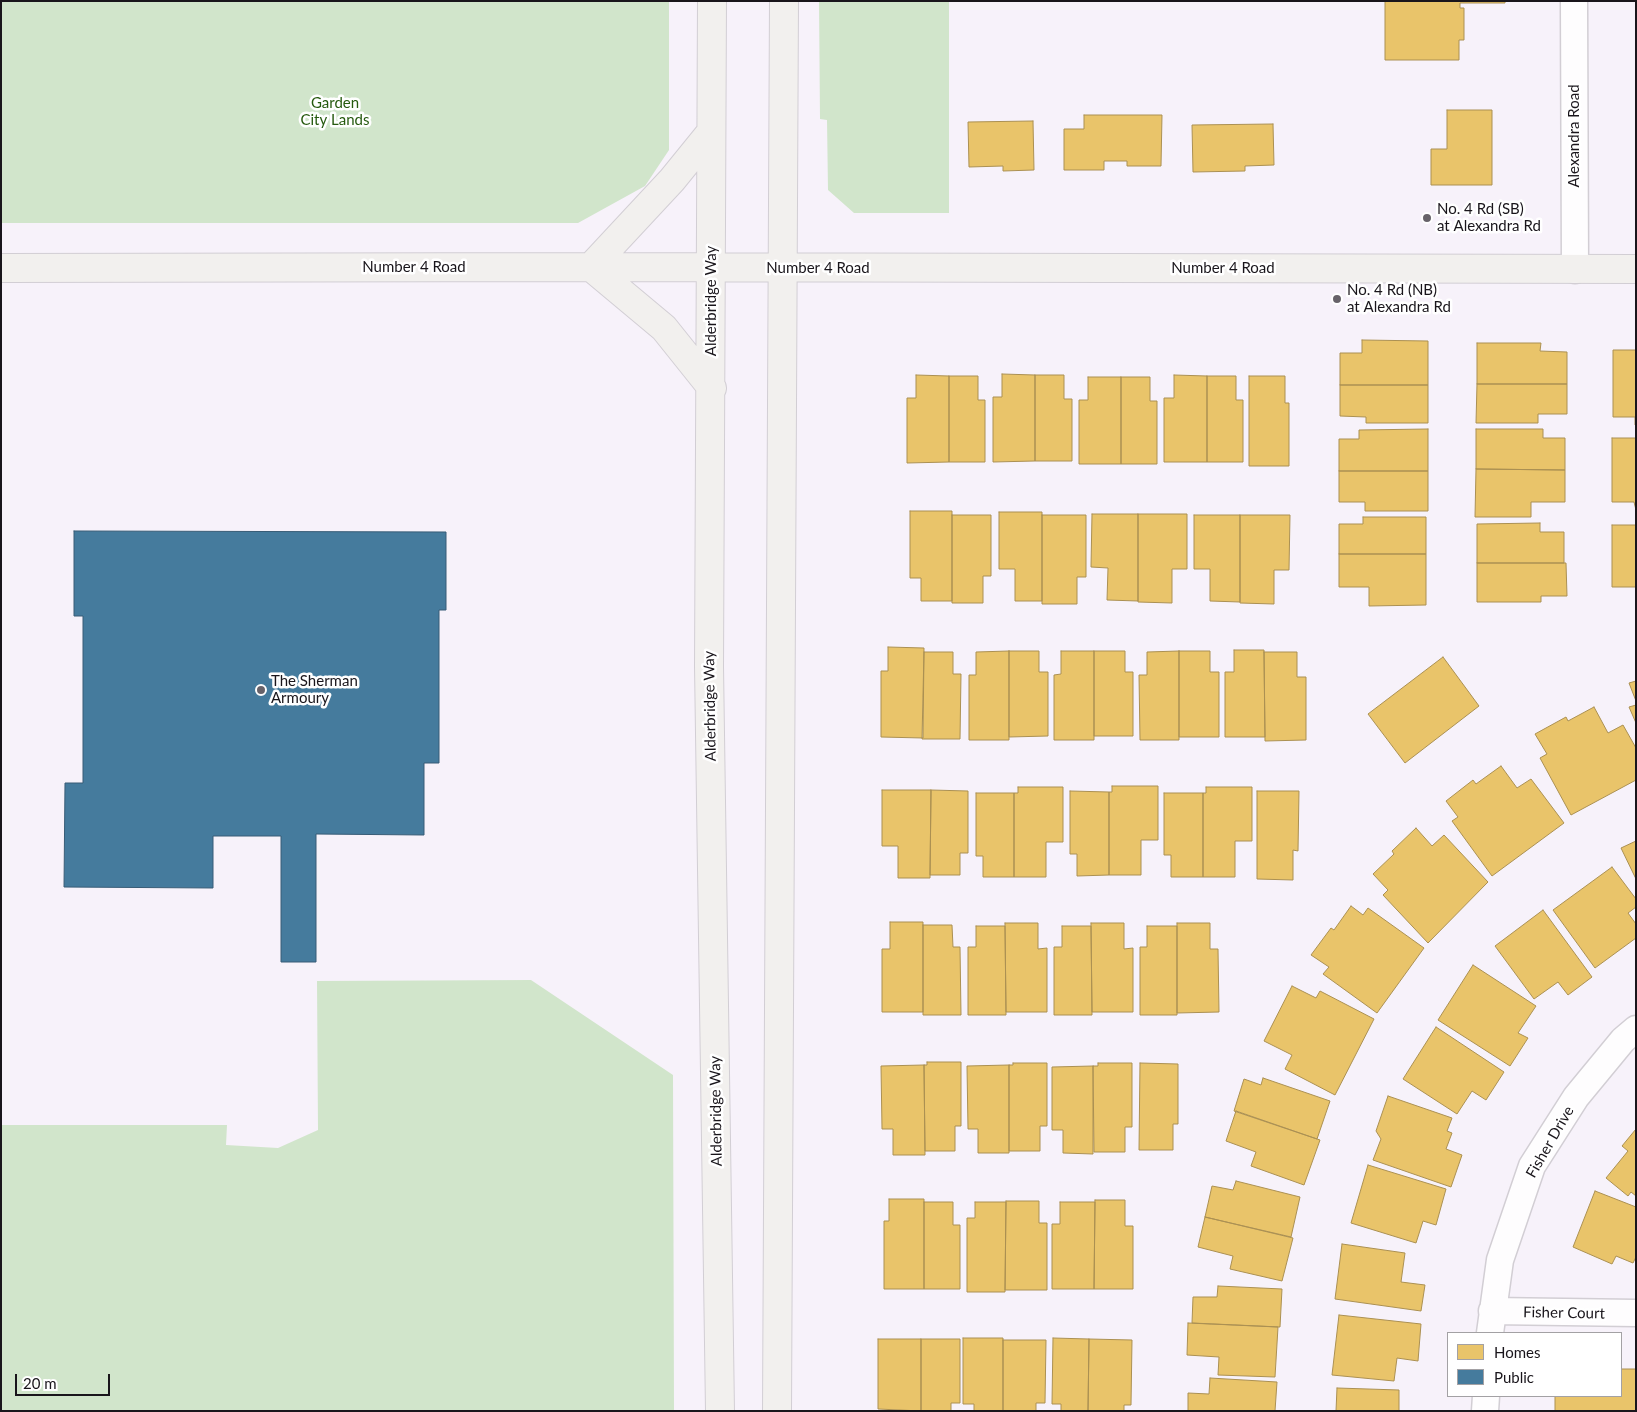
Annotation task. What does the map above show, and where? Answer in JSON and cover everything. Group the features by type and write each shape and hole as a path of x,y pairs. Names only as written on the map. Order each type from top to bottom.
{"main road":[{"name":"Alderbridge Way","path":"712,1 712,388 709,666 720,1411"},
{"path":"777,1411 784,1"},
{"path":"711,132 672,180 591,267 664,328 712,388"},
{"name":"Number 4 Road","path":"1,268 591,267 1636,270"}],"street":[{"name":"Alexandra Road","path":"1574,1 1575,270"},
{"name":"Fisher Drive","path":"1491,1322 1500,1260 1532,1166 1576,1097 1623,1040 1636,1029"},
{"name":"Fisher Court","path":"1491,1322 1636,1313"},
{"path":"1485,1411 1486,1397"}],"green space":[{"name":"Garden City Lands","path":"1,1 669,1 669,150 645,186 578,223 1,223"},
{"path":"819,1 949,1 949,213 854,213 828,190 827,120 820,119"},
{"path":"531,980 673,1075 674,1411 1,1411 1,1125 227,1125 226,1145 278,1148 318,1130 317,981"}],"building: Homes":[{"path":"1385,1 1505,1 1505,3 1460,3 1460,8 1464,8 1464,40 1459,40 1459,60 1385,60"},
{"path":"1447,110 1492,110 1492,185 1431,185 1431,149 1447,149"},
{"path":"1084,115 1162,115 1161,166 1127,166 1127,161 1104,161 1104,170 1064,170 1064,129 1084,129"},
{"path":"1033,121 1034,170 1003,171 1003,166 969,167 968,122"},
{"path":"1273,124 1274,165 1245,166 1245,171 1193,172 1192,125"},
{"path":"1362,340 1428,341 1428,385 1340,385 1340,353 1362,353"},
{"path":"1477,343 1541,343 1540,351 1567,352 1567,384 1477,384"},
{"path":"1613,350 1636,350 1635,425 1635,417 1613,417"},
{"path":"1002,374 1035,375 1035,461 993,462 993,397 1002,397"},
{"path":"916,375 949,376 949,462 907,463 907,398 916,398"},
{"path":"1035,375 1064,375 1064,399 1072,399 1072,461 1035,461"},
{"path":"1174,375 1207,376 1207,462 1164,462 1164,398 1174,398"},
{"path":"949,376 978,376 978,400 985,400 985,462 949,462"},
{"path":"1207,376 1236,376 1236,400 1243,400 1243,462 1207,462"},
{"path":"1249,376 1285,376 1285,403 1289,403 1289,466 1249,466"},
{"path":"1088,377 1121,377 1121,464 1079,464 1079,400 1088,400"},
{"path":"1121,377 1150,377 1150,401 1157,401 1157,464 1121,464"},
{"path":"1477,384 1567,384 1567,414 1538,414 1538,423 1476,423"},
{"path":"1340,385 1428,385 1428,423 1366,423 1366,417 1340,416"},
{"path":"1428,429 1428,471 1339,471 1339,439 1359,439 1359,430"},
{"path":"1476,429 1543,429 1543,438 1565,438 1565,470 1476,469"},
{"path":"1612,438 1636,438 1636,510 1634,502 1612,502"},
{"path":"1476,469 1565,470 1565,502 1531,502 1531,517 1475,517"},
{"path":"1339,471 1428,471 1428,511 1365,511 1365,502 1339,502"},
{"path":"910,511 952,511 952,601 921,601 921,578 910,578"},
{"path":"999,512 1042,512 1042,601 1015,601 1015,569 999,569"},
{"path":"1092,514 1138,514 1138,601 1107,600 1108,568 1091,567"},
{"path":"1138,514 1187,514 1187,569 1172,569 1172,603 1138,602"},
{"path":"952,515 991,515 991,576 983,576 983,603 952,603"},
{"path":"1042,515 1086,515 1086,577 1077,577 1077,604 1042,604"},
{"path":"1194,515 1240,515 1240,602 1210,601 1210,569 1194,569"},
{"path":"1240,515 1290,515 1289,570 1274,570 1274,604 1240,603"},
{"path":"1363,517 1426,517 1426,554 1339,554 1339,524 1363,524"},
{"path":"1540,523 1540,532 1564,532 1564,563 1477,563 1477,524"},
{"path":"1612,525 1636,525 1636,587 1612,587"},
{"path":"1339,554 1426,554 1426,605 1369,606 1369,587 1339,587"},
{"path":"1477,563 1566,563 1567,596 1541,596 1541,602 1477,602"},
{"path":"888,647 924,648 923,738 881,737 881,671 888,671"},
{"path":"1234,650 1264,650 1265,737 1225,737 1225,672 1234,672"},
{"path":"1009,651 1009,740 969,740 969,675 976,675 976,652"},
{"path":"1009,651 1039,651 1039,672 1048,672 1048,736 1009,737"},
{"path":"1061,651 1094,651 1094,740 1054,740 1054,675 1061,674"},
{"path":"1094,651 1125,651 1125,672 1133,672 1133,736 1094,736"},
{"path":"1179,651 1210,651 1210,672 1219,672 1219,737 1179,737"},
{"path":"1179,651 1179,740 1140,740 1139,675 1147,675 1147,652"},
{"path":"924,652 953,652 953,674 961,674 960,739 922,739"},
{"path":"1264,652 1297,652 1297,677 1306,677 1306,740 1265,741"},
{"path":"1443,657 1479,706 1405,763 1368,714"},
{"path":"1636,681 1636,701 1629,683"},
{"path":"1636,705 1636,723 1629,707"},
{"path":"1594,707 1608,733 1623,725 1636,748 1636,780 1571,815 1540,758 1547,754 1535,734 1566,717 1568,721"},
{"path":"1501,766 1517,788 1531,779 1564,823 1492,876 1452,821 1458,817 1446,801 1473,780 1476,784"},
{"path":"1112,786 1158,786 1158,840 1141,840 1141,875 1109,875 1109,792 1112,792"},
{"path":"1018,787 1063,787 1063,842 1046,842 1046,877 1014,877 1014,793 1018,793"},
{"path":"1206,787 1252,787 1252,841 1235,841 1235,877 1203,877 1203,793 1206,793"},
{"path":"882,790 931,790 930,878 898,878 898,846 882,846"},
{"path":"931,790 968,791 968,853 960,853 960,875 930,875"},
{"path":"1070,791 1109,792 1109,875 1077,876 1077,854 1070,854"},
{"path":"1257,791 1299,791 1298,851 1293,850 1293,880 1257,879"},
{"path":"976,793 1014,793 1014,877 983,877 983,856 976,856"},
{"path":"1164,793 1203,793 1203,877 1171,877 1171,855 1164,855"},
{"path":"1416,828 1432,846 1444,835 1488,882 1428,943 1383,895 1388,890 1373,874 1394,854 1392,851"},
{"path":"1636,841 1636,879 1621,848"},
{"path":"1612,867 1636,899 1636,907 1628,913 1636,924 1636,938 1595,968 1553,910"},
{"path":"1351,906 1363,915 1368,908 1424,948 1377,1013 1323,974 1329,967 1311,955 1331,928 1334,930"},
{"path":"1543,910 1592,977 1568,995 1558,982 1534,999 1495,946"},
{"path":"890,922 923,922 923,1012 882,1012 882,949 890,949"},
{"path":"1005,923 1038,923 1038,949 1047,948 1047,1012 1006,1012"},
{"path":"1091,923 1124,923 1124,949 1133,948 1133,1012 1092,1012"},
{"path":"1177,923 1210,923 1210,949 1218,949 1219,1012 1177,1013"},
{"path":"923,925 952,925 953,947 960,947 961,1015 923,1015"},
{"path":"976,926 1005,926 1006,1015 968,1015 968,947 976,947"},
{"path":"1062,926 1091,926 1092,1015 1054,1015 1054,947 1062,947"},
{"path":"1147,926 1177,926 1177,1015 1140,1015 1140,947 1147,947"},
{"path":"1473,965 1536,1006 1518,1033 1528,1038 1510,1066 1438,1020"},
{"path":"1292,986 1316,998 1320,991 1374,1019 1335,1095 1285,1069 1292,1055 1264,1041"},
{"path":"1436,1027 1504,1072 1486,1100 1472,1091 1457,1114 1403,1079"},
{"path":"927,1062 961,1062 961,1126 955,1126 955,1151 925,1151 924,1065 927,1065"},
{"path":"1013,1063 1047,1063 1047,1126 1040,1126 1040,1151 1009,1151 1009,1065 1013,1065"},
{"path":"1098,1063 1132,1063 1132,1127 1125,1127 1125,1152 1094,1152 1093,1066 1098,1066"},
{"path":"1140,1063 1178,1064 1178,1124 1173,1124 1173,1150 1139,1150"},
{"path":"924,1065 925,1155 893,1155 893,1129 882,1129 881,1066"},
{"path":"1009,1065 1009,1153 978,1153 978,1129 968,1129 967,1066"},
{"path":"1093,1066 1093,1154 1063,1153 1063,1130 1052,1130 1052,1067"},
{"path":"1263,1078 1330,1101 1317,1139 1234,1111 1244,1079 1261,1085"},
{"path":"1388,1096 1452,1118 1447,1131 1452,1133 1446,1149 1462,1155 1451,1187 1373,1160 1381,1139 1376,1131"},
{"path":"1236,1111 1320,1140 1304,1185 1251,1166 1256,1152 1226,1141"},
{"path":"1636,1129 1636,1196 1631,1192 1628,1196 1606,1178 1628,1151 1622,1146"},
{"path":"1368,1165 1446,1189 1436,1225 1423,1221 1416,1243 1351,1223"},
{"path":"1236,1181 1300,1197 1291,1237 1205,1217 1212,1186 1233,1190"},
{"path":"1595,1191 1636,1207 1636,1257 1633,1263 1616,1256 1612,1264 1573,1247"},
{"path":"889,1199 924,1199 924,1289 884,1289 884,1221 889,1221"},
{"path":"1095,1200 1125,1200 1125,1226 1133,1226 1133,1289 1094,1289"},
{"path":"1006,1201 1039,1201 1039,1223 1047,1223 1047,1290 1005,1290"},
{"path":"924,1202 953,1202 953,1225 960,1225 960,1289 924,1289"},
{"path":"975,1202 1006,1202 1005,1292 967,1292 967,1218 975,1218"},
{"path":"1060,1202 1095,1202 1094,1289 1052,1289 1052,1224 1060,1224"},
{"path":"1205,1217 1293,1238 1282,1281 1230,1269 1233,1256 1198,1247"},
{"path":"1342,1244 1405,1253 1401,1282 1425,1285 1421,1311 1335,1299"},
{"path":"1218,1286 1282,1289 1280,1327 1192,1323 1193,1297 1217,1297"},
{"path":"1339,1315 1421,1324 1418,1361 1397,1358 1394,1381 1332,1375"},
{"path":"1188,1323 1278,1327 1275,1377 1218,1375 1219,1357 1187,1355"},
{"path":"963,1338 1003,1338 1003,1411 974,1411 974,1404 963,1404"},
{"path":"1053,1338 1089,1339 1088,1411 1061,1411 1061,1404 1052,1404"},
{"path":"878,1339 921,1339 921,1411 878,1409"},
{"path":"921,1339 960,1339 960,1403 951,1403 951,1411 921,1411"},
{"path":"1089,1339 1132,1340 1131,1405 1124,1405 1124,1411 1088,1411"},
{"path":"1003,1340 1046,1340 1045,1403 1036,1403 1036,1411 1003,1411"},
{"path":"1622,1369 1636,1369 1636,1411 1555,1411 1555,1397 1622,1397"},
{"path":"1210,1378 1277,1382 1275,1411 1188,1411 1188,1393 1209,1394"},
{"path":"1337,1388 1399,1390 1399,1411 1336,1411"}],"building: Public":[{"name":"The Sherman Armoury","path":"74,531 446,532 446,610 439,610 439,763 424,763 424,835 316,834 316,962 281,962 281,836 213,836 213,888 64,887 65,783 83,783 83,616 74,616"}],"place":[{"name":"No. 4 Rd (SB) at Alexandra Rd","path":"1427,218"},
{"name":"No. 4 Rd (NB) at Alexandra Rd","path":"1337,299"},
{"name":"The Sherman Armoury","path":"261,690"}]}
